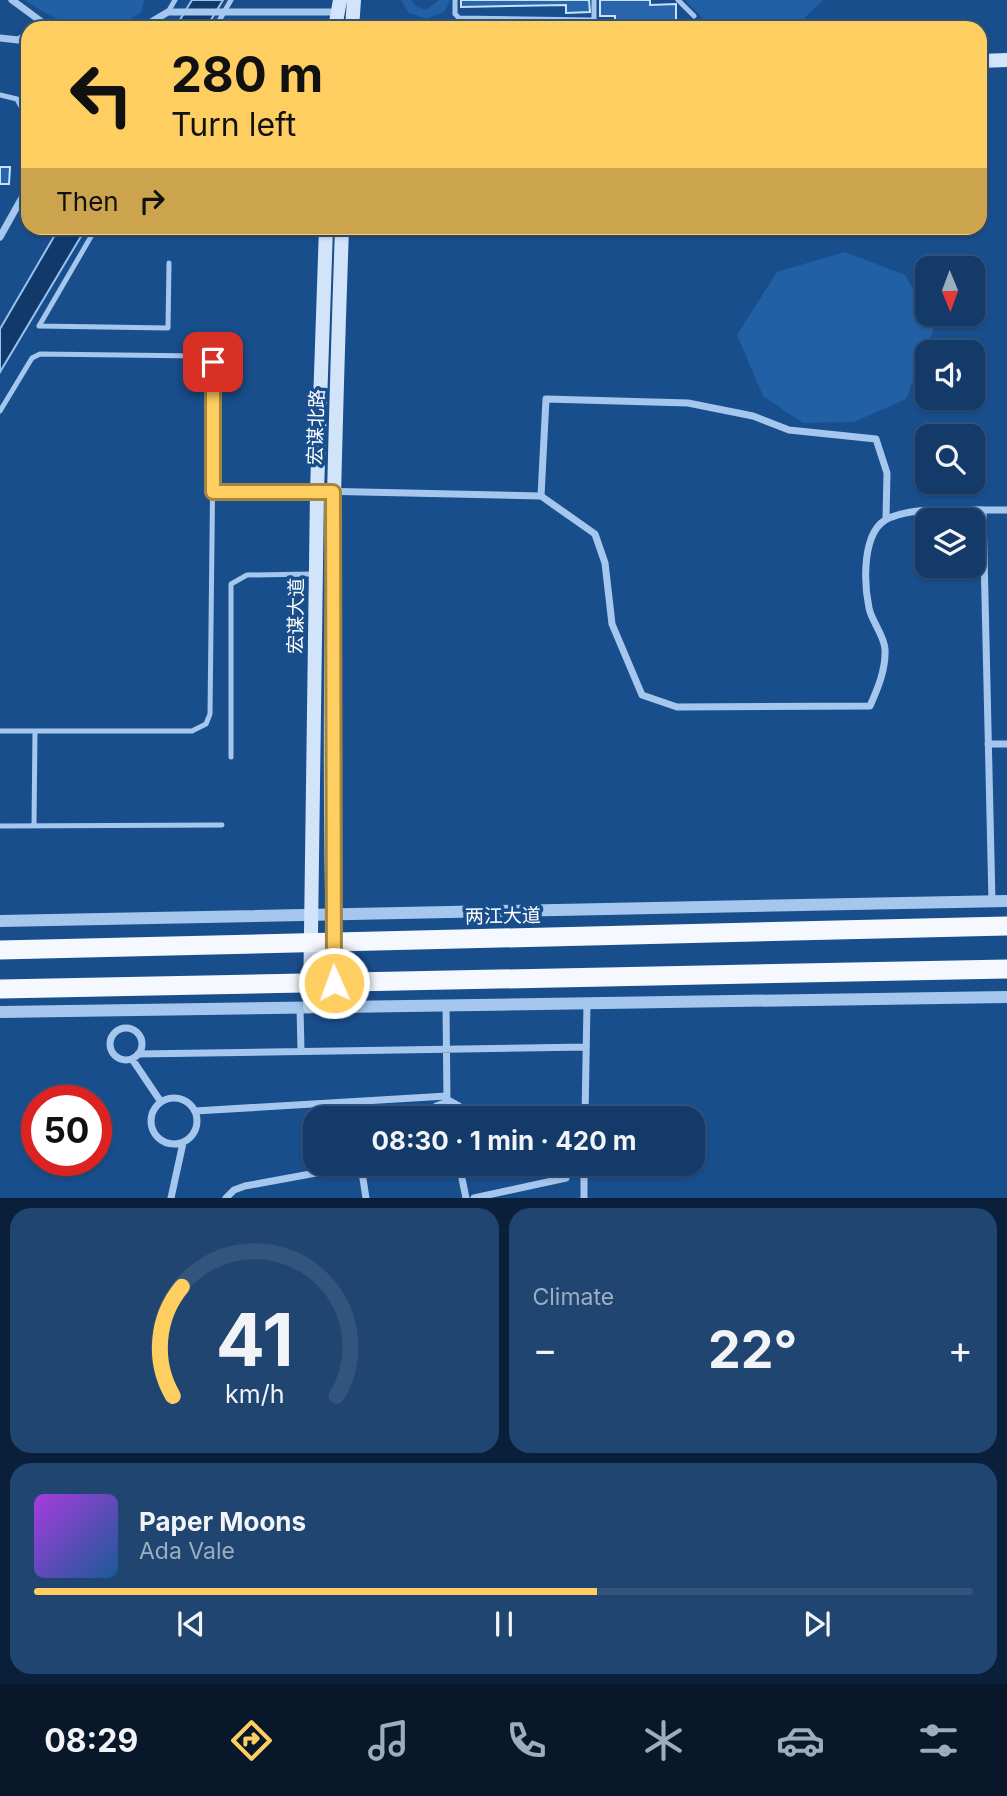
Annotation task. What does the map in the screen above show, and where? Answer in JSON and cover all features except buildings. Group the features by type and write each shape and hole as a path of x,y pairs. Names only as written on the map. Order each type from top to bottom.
{"highway":[{"name":"两江大道","path":"0,950 1007,926"},
{"path":"0,989 1007,969"}],"main road":[{"path":"352,21 354,0"},
{"path":"987,51 1007,51"},
{"path":"987,61 1007,60"},
{"name":"宏谋大道","path":"305,1006 310,983 317,491 326,235"},
{"name":"宏谋北路","path":"335,1006 332,914 333,492 342,235"}],"street":[{"path":"12,0 31,21"},
{"path":"153,21 168,12 338,6"},
{"path":"0,38 21,38"},
{"path":"0,237 21,200"},
{"path":"317,491 541,496 595,534 605,563 612,624 642,695 677,707 870,706 881,682 885,647 869,608 866,567 871,539 886,519 887,473 876,439 789,430 753,415 688,404 546,399 541,496"},
{"path":"985,511 1007,510"},
{"path":"886,519 915,512"},
{"path":"984,578 992,902"},
{"path":"988,744 1007,744"},
{"path":"0,921 1007,901"},
{"path":"0,1012 1007,997"},
{"path":"585,1106 587,1003"},
{"path":"446,1004 447,1099"},
{"path":"300,1051 305,1006"},
{"path":"123,1010 123,1028"},
{"path":"135,1057 142,1047 141,1037 134,1029 123,1028 114,1032 110,1048 116,1057 135,1057 300,1051 586,1047"},
{"path":"135,1057 161,1102"},
{"path":"172,1198 183,1143 197,1126 195,1111 184,1100 168,1099 161,1102 152,1114 152,1129 161,1141 183,1143"},
{"path":"437,1106 447,1099"},
{"path":"195,1111 447,1099 459,1106"},
{"path":"226,1198 234,1190 245,1186 303,1176"},
{"path":"364,1176 366,1198"},
{"path":"461,1176 466,1198"},
{"path":"584,1176 584,1198"},
{"path":"474,1198 566,1178"}],"lane":[{"path":"168,12 175,0"},
{"path":"219,21 231,0"},
{"path":"455,0 455,14 459,18 594,20 594,0"},
{"path":"678,0 694,16"},
{"path":"0,95 17,99 21,107"},
{"path":"92,235 39,326 169,328 169,263"},
{"path":"0,411 35,356 206,356 214,365 210,714 206,724 192,731 1,730"},
{"path":"213,492 317,491"},
{"path":"231,757 231,584 247,575 316,574"},
{"path":"34,826 35,731"},
{"path":"0,826 222,825"}],"shaded area":[{"path":"25,0 144,0 142,11 126,21 63,21"},
{"path":"192,0 223,0 210,21 179,21"},
{"path":"401,0 411,0 417,7 426,10 439,0 450,0 444,12 427,19 409,13"},
{"path":"685,0 823,0 801,21 705,21"},
{"path":"55,235 82,235 0,372 0,329"},
{"path":"845,252 905,275 915,292 915,326 935,326 929,340 915,340 915,376 906,399 854,422 803,423 763,396 737,335 777,272"}],"route":[{"path":"213,362 213,492 333,492 334,983"}]}
